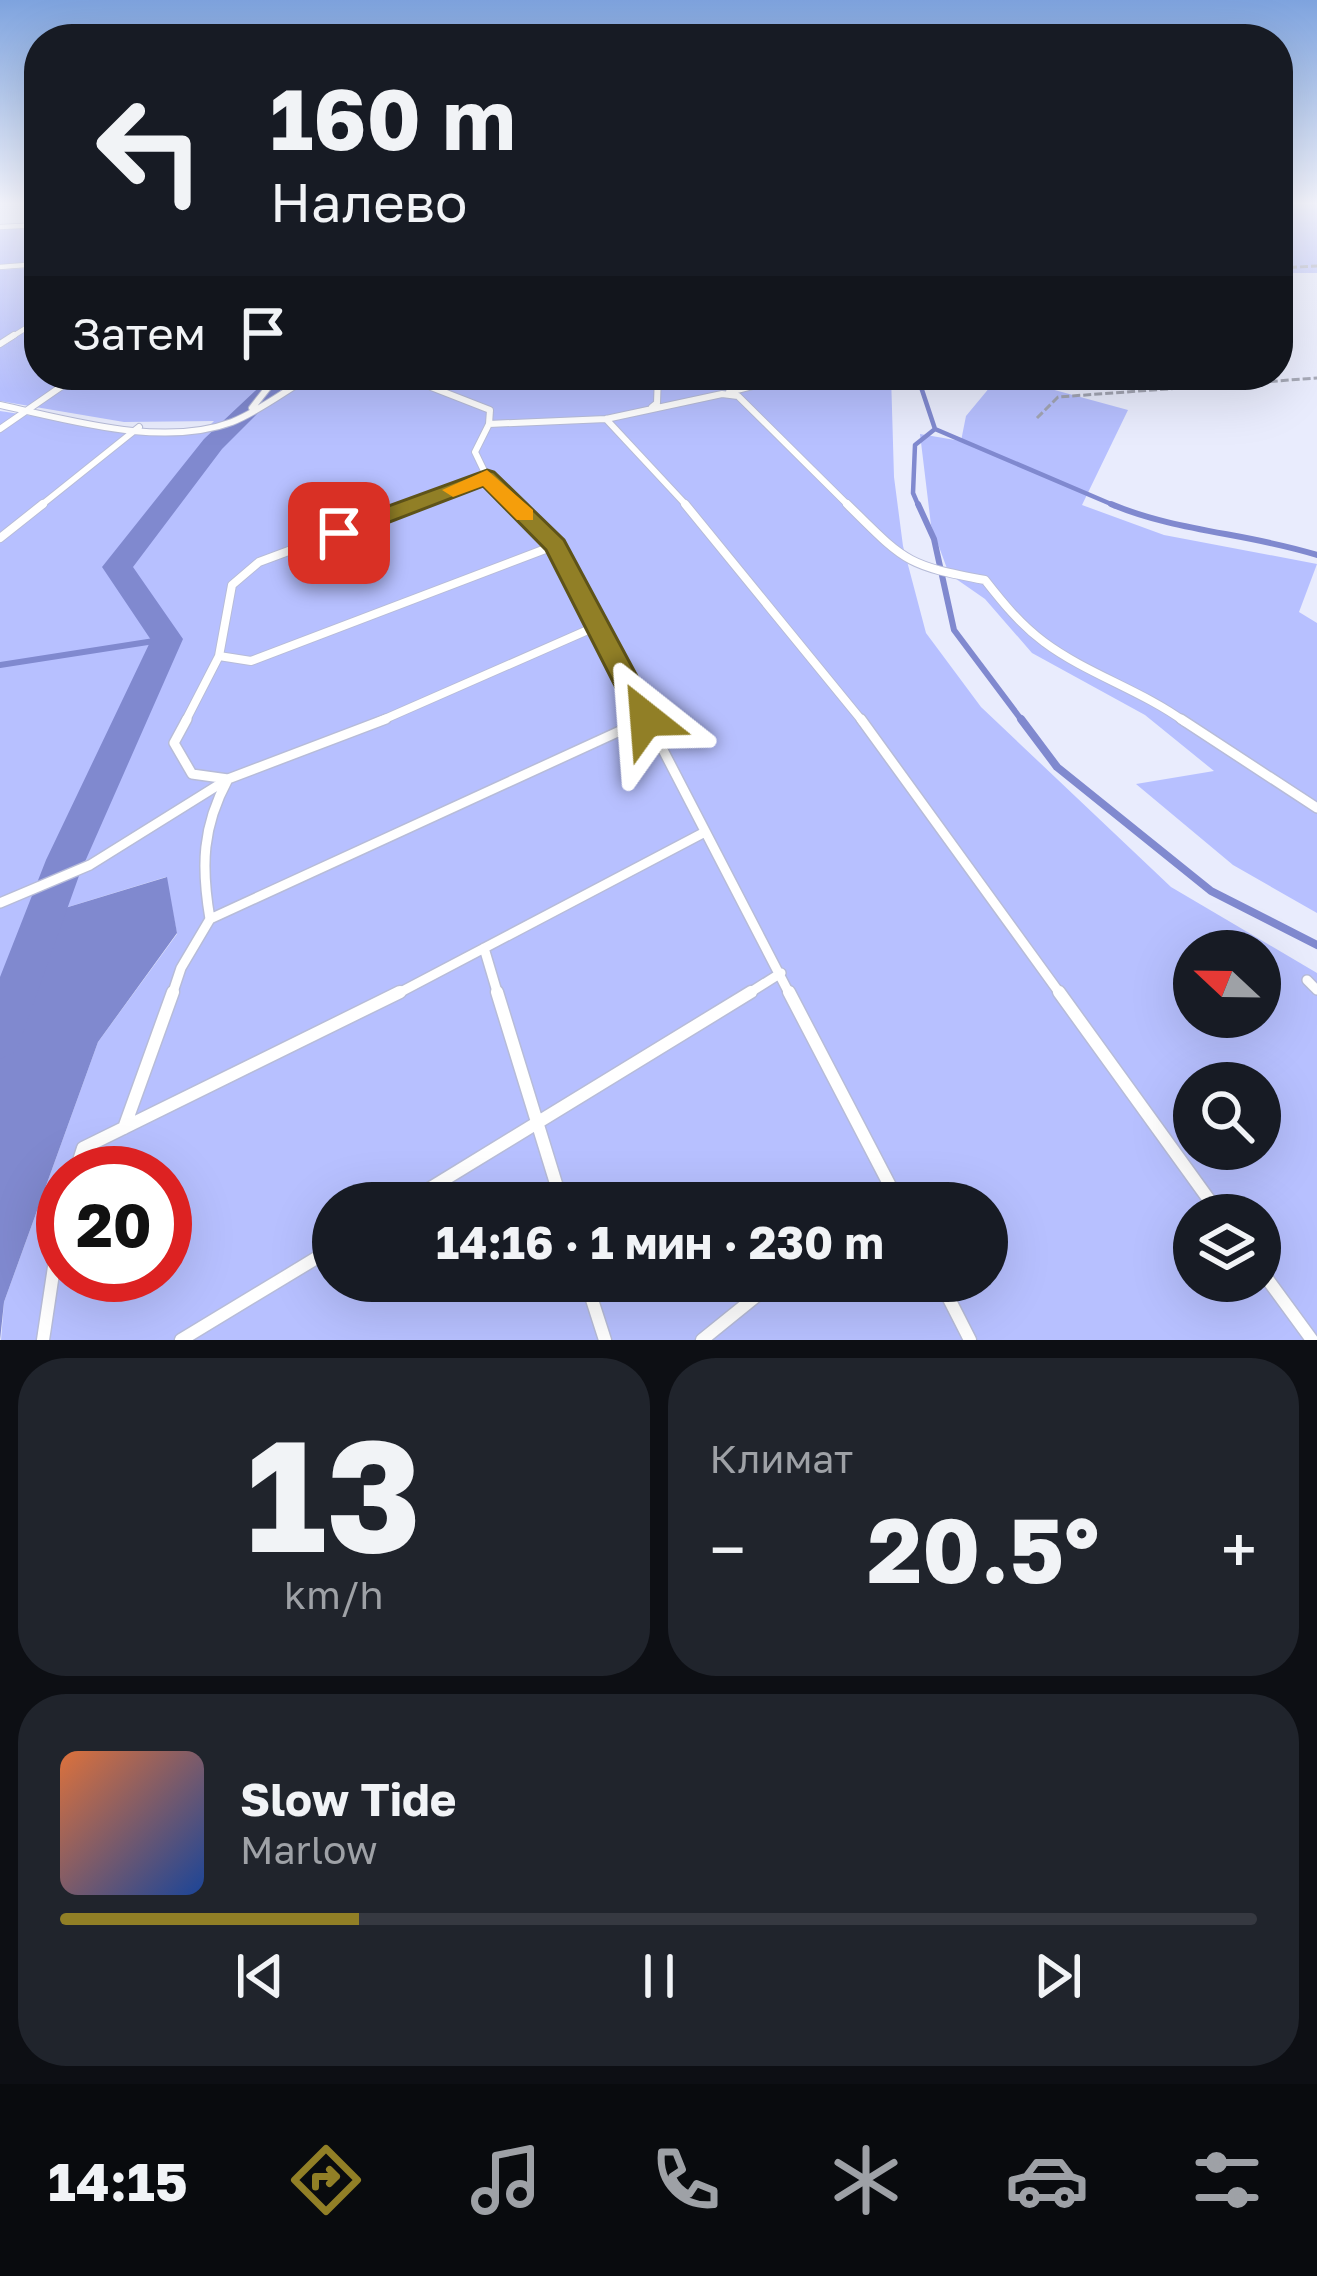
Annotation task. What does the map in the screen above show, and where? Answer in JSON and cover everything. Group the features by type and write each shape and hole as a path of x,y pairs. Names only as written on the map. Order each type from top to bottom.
{"lane":[{"path":"0,429 56,390"},
{"path":"246,413 266,390"},
{"path":"0,405 178,430 229,423 287,390"},
{"path":"438,390 482,403 490,410 489,424 475,452 487,477 556,545 889,1182"},
{"path":"648,411 657,404 657,390"},
{"path":"489,424 606,419 738,390"},
{"path":"722,394 737,396 903,559 986,580 1014,617 1048,645 1158,702 1231,756 1317,808"},
{"path":"606,419 789,625 923,799 1205,1194"},
{"path":"0,538 140,426"},
{"path":"228,779 192,774 174,743 219,656 232,585 260,562 487,477"},
{"path":"219,656 251,661 556,545"},
{"path":"0,903 40,891 138,840 228,779 417,707 597,626"},
{"path":"124,1128 182,968 210,919 646,719"},
{"path":"210,919 200,860 207,815 228,779"},
{"path":"87,1146 705,832"},
{"path":"484,948 555,1182"},
{"path":"439,1182 781,974"},
{"path":"1307,980 1317,990"},
{"path":"181,1340 312,1261"},
{"path":"1281,1298 1312,1340"},
{"path":"43,1340 49,1302"},
{"path":"593,1302 605,1340"},
{"path":"701,1340 749,1302"},
{"path":"951,1302 970,1340"}],"path":[{"path":"1036,418 1058,397 1172,390"}],"shaded area":[{"path":"1293,267 1317,267 1317,273 1293,273"},
{"path":"24,268 24,390 891,390 894,477 903,546 926,633 981,707 1171,887 1244,930 1173,930 1173,1038 1281,1038 1281,952 1317,973 1317,1340 1,1340 4,1302 36,1213 36,1302 192,1302 192,1146 60,1146 98,1042 177,934 166,877 42,915 0,980 0,411 126,430 205,430 214,421 124,422 0,401 0,270"},
{"path":"988,390 1055,390 1128,410 1082,505 1164,535 1317,564 1299,612 1317,623 1317,913 1233,865 1136,784 1214,771 1145,715 1032,653 985,599 949,574 931,525 920,434 961,441 966,416"},
{"path":"167,877 177,933 98,1042 60,1146 36,1146 36,1213 4,1302 0,1340 0,980 42,915"}],"waterway":[{"path":"0,1036 60,873 167,639 117,567 213,444 269,390"},
{"path":"922,390 935,429"},
{"path":"919,507 913,493 915,445 935,429"},
{"path":"935,429 1118,507"},
{"path":"918,504 934,539 954,630 1023,722"},
{"path":"1111,504 1161,521 1317,555"},
{"path":"0,665 167,639"},
{"path":"1021,719 1057,767 1211,891 1317,945"}],"slow traffic":[{"path":"453,490 487,477 525,515"}],"route":[{"path":"339,533 487,477 556,545 646,719"}]}
